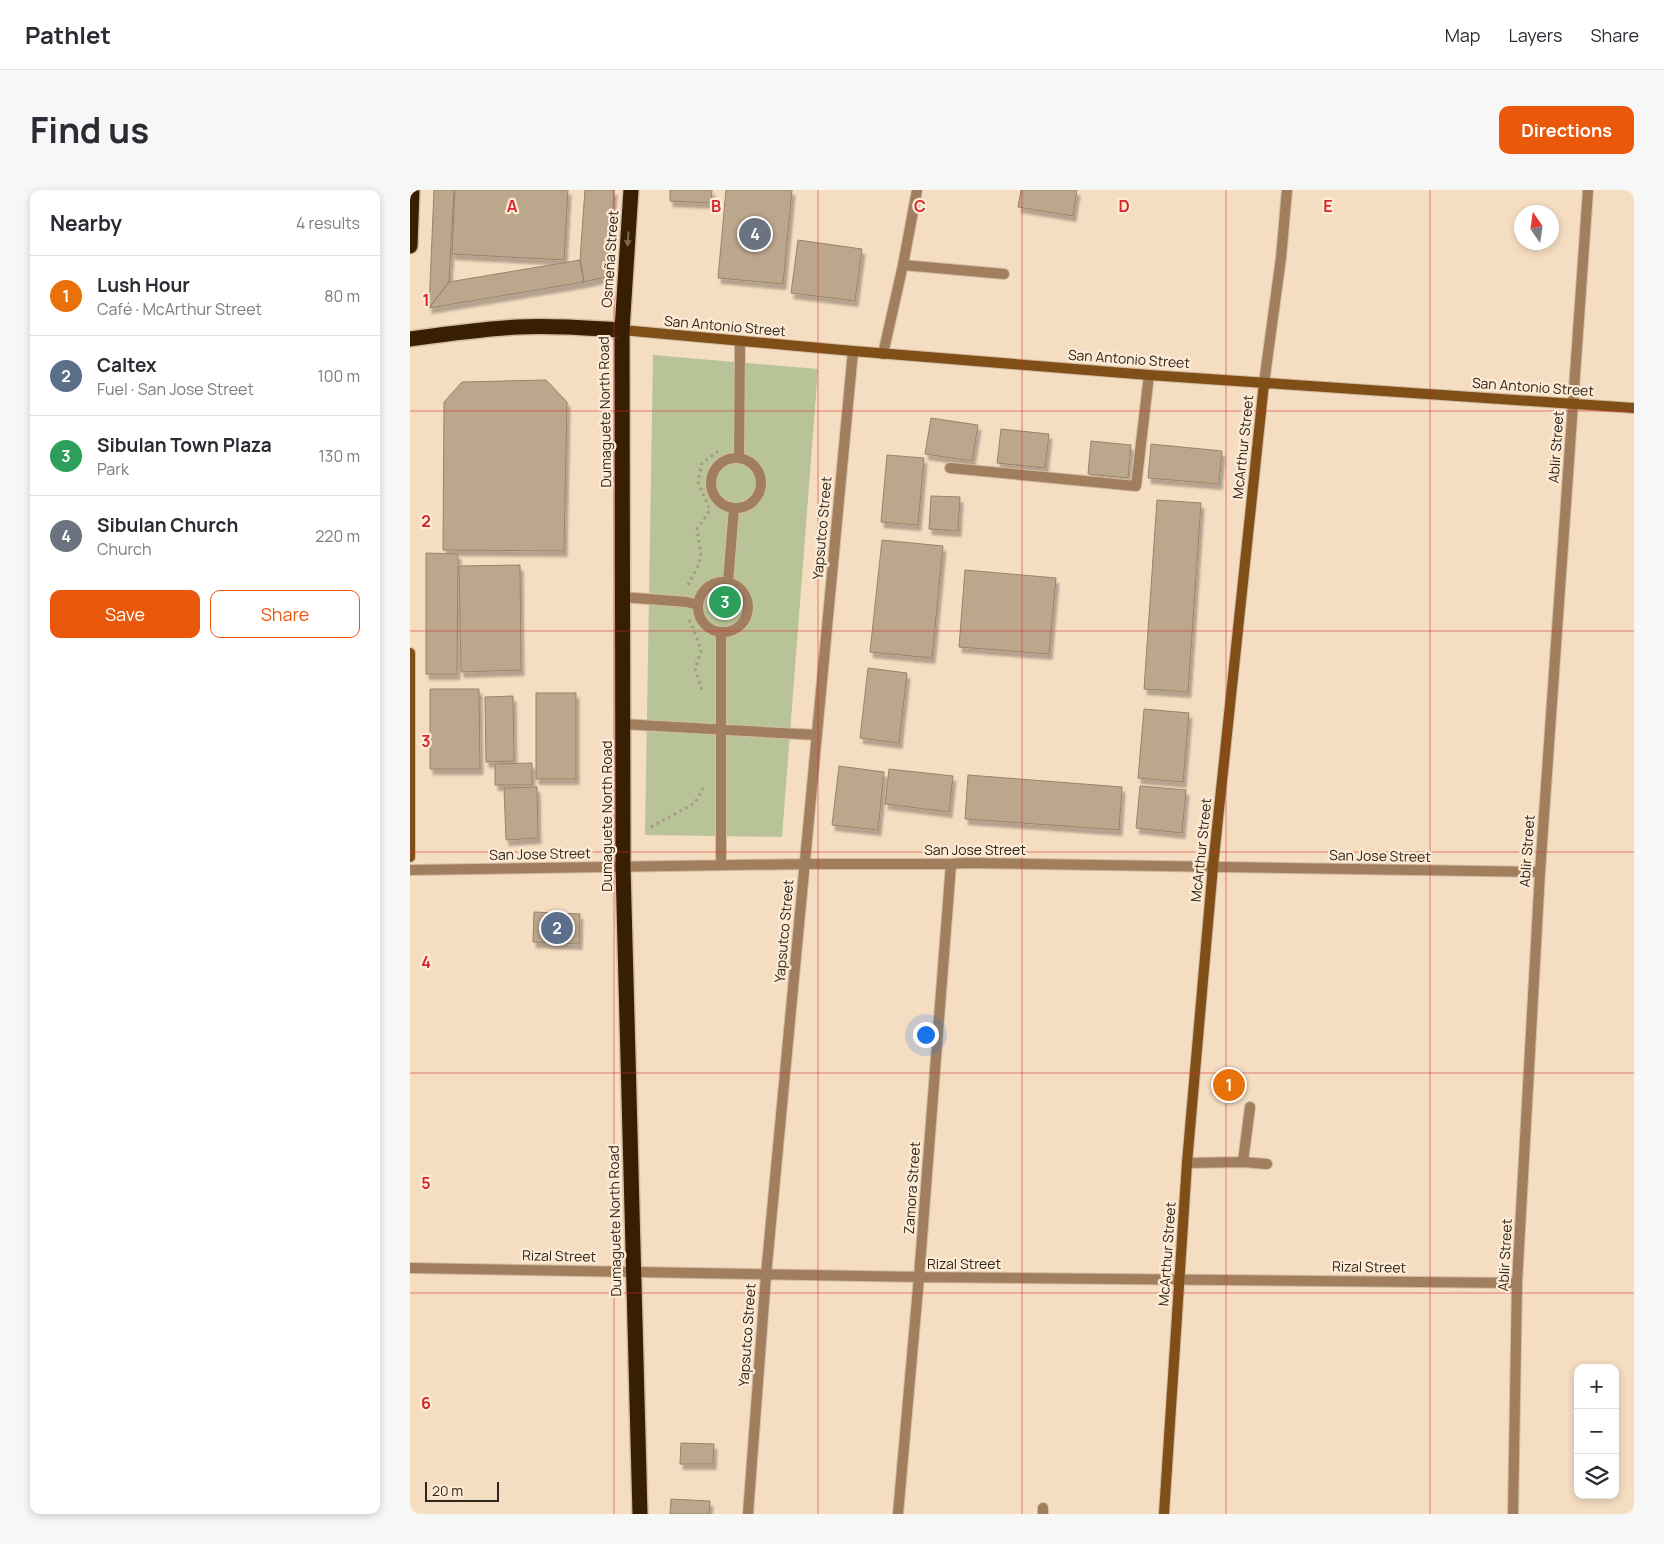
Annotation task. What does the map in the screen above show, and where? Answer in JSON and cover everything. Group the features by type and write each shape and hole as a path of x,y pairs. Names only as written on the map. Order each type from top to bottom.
{"highway":[{"path":"410,246 412,190"},
{"name":"Osmeña Street","path":"622,330 631,190"},
{"name":"Dumaguete North Road","path":"410,339 475,330 519,327 568,326 622,330 623,866 632,1271 640,1514"}],"street":[{"path":"883,354 903,265 917,190"},
{"name":"McArthur Street","path":"1164,1514 1178,1279 1213,866 1264,383 1281,258 1287,190"},
{"name":"Ablir Street","path":"1513,1514 1517,1283 1540,872 1588,190"},
{"path":"903,265 1004,274"},
{"name":"San Antonio Street","path":"622,330 883,354 1149,375 1634,408"},
{"path":"739,458 740,340"},
{"name":"Yapsutco Street","path":"748,1514 766,1275 853,351"},
{"path":"950,468 1136,486 1149,375"},
{"path":"730,458 739,458 750,462 758,470 761,480 760,491 754,500 741,507 734,508 726,506 717,500 712,491 710,481 713,470 720,462 730,458"},
{"path":"728,582 734,508"},
{"path":"728,582 738,587 745,595 748,605 747,616 741,625 728,632 714,631 705,625 699,616 698,605 701,595 708,587 717,583 728,582"},
{"path":"622,597 687,602 698,605"},
{"path":"721,632 721,865"},
{"path":"410,653 410,857"},
{"path":"622,724 817,735"},
{"name":"San Jose Street","path":"410,870 964,863 1540,872"},
{"name":"Zamora Street","path":"898,1514 919,1277 951,864"},
{"path":"1242,1162 1250,1107"},
{"path":"1187,1163 1242,1162 1267,1164"},
{"name":"Rizal Street","path":"410,1268 766,1275 1517,1283"}],"path":[{"path":"704,695 695,669 700,651 694,630 686,615 688,584 701,556 697,529 710,510 698,482 702,464 723,447 739,445"},
{"path":"651,828 695,803 706,781"}],"green space":[{"path":"653,355 818,369 782,837 645,835"}],"building":[{"path":"434,190 454,190 449,282 429,308"},
{"path":"455,190 568,190 564,260 452,254"},
{"path":"585,190 614,190 609,276 584,282 580,260"},
{"path":"670,190 712,190 711,203 670,201"},
{"path":"726,190 792,190 783,284 718,278"},
{"path":"1021,190 1077,190 1073,216 1018,207"},
{"path":"798,240 862,249 855,301 791,293"},
{"path":"580,260 584,282 429,308 449,282"},
{"path":"546,380 567,402 564,551 443,550 444,402 462,382"},
{"path":"931,418 978,425 972,461 925,454"},
{"path":"1001,429 1049,434 1045,468 997,463"},
{"path":"1091,441 1131,445 1128,478 1088,474"},
{"path":"1151,444 1222,451 1219,484 1148,478"},
{"path":"887,455 924,458 918,525 881,522"},
{"path":"931,496 960,497 958,531 929,529"},
{"path":"1157,500 1201,503 1188,692 1144,689"},
{"path":"882,540 943,546 932,658 870,652"},
{"path":"426,553 458,554 457,674 426,674"},
{"path":"520,565 521,670 461,672 459,566"},
{"path":"965,570 1056,578 1049,654 959,647"},
{"path":"868,668 907,673 899,743 860,738"},
{"path":"430,689 479,689 480,769 430,769"},
{"path":"536,693 576,693 576,779 536,779"},
{"path":"513,696 514,761 486,762 485,697"},
{"path":"1144,709 1189,713 1183,782 1138,778"},
{"path":"532,763 532,785 495,785 495,764"},
{"path":"839,766 884,772 878,830 832,825"},
{"path":"889,769 953,776 949,812 885,804"},
{"path":"968,775 1122,787 1119,830 965,819"},
{"path":"1140,786 1186,790 1182,833 1136,828"},
{"path":"537,787 538,838 506,840 504,788"},
{"path":"534,912 580,914 579,944 533,942"},
{"path":"681,1443 714,1444 713,1464 680,1464"},
{"path":"671,1499 710,1501 709,1514 670,1514"}],"place":[{"name":"Sibulan Church","path":"755,234"},
{"name":"Sibulan Town Plaza","path":"725,602"},
{"name":"Caltex","path":"557,928"},
{"name":"Lush Hour","path":"1229,1085"}]}
